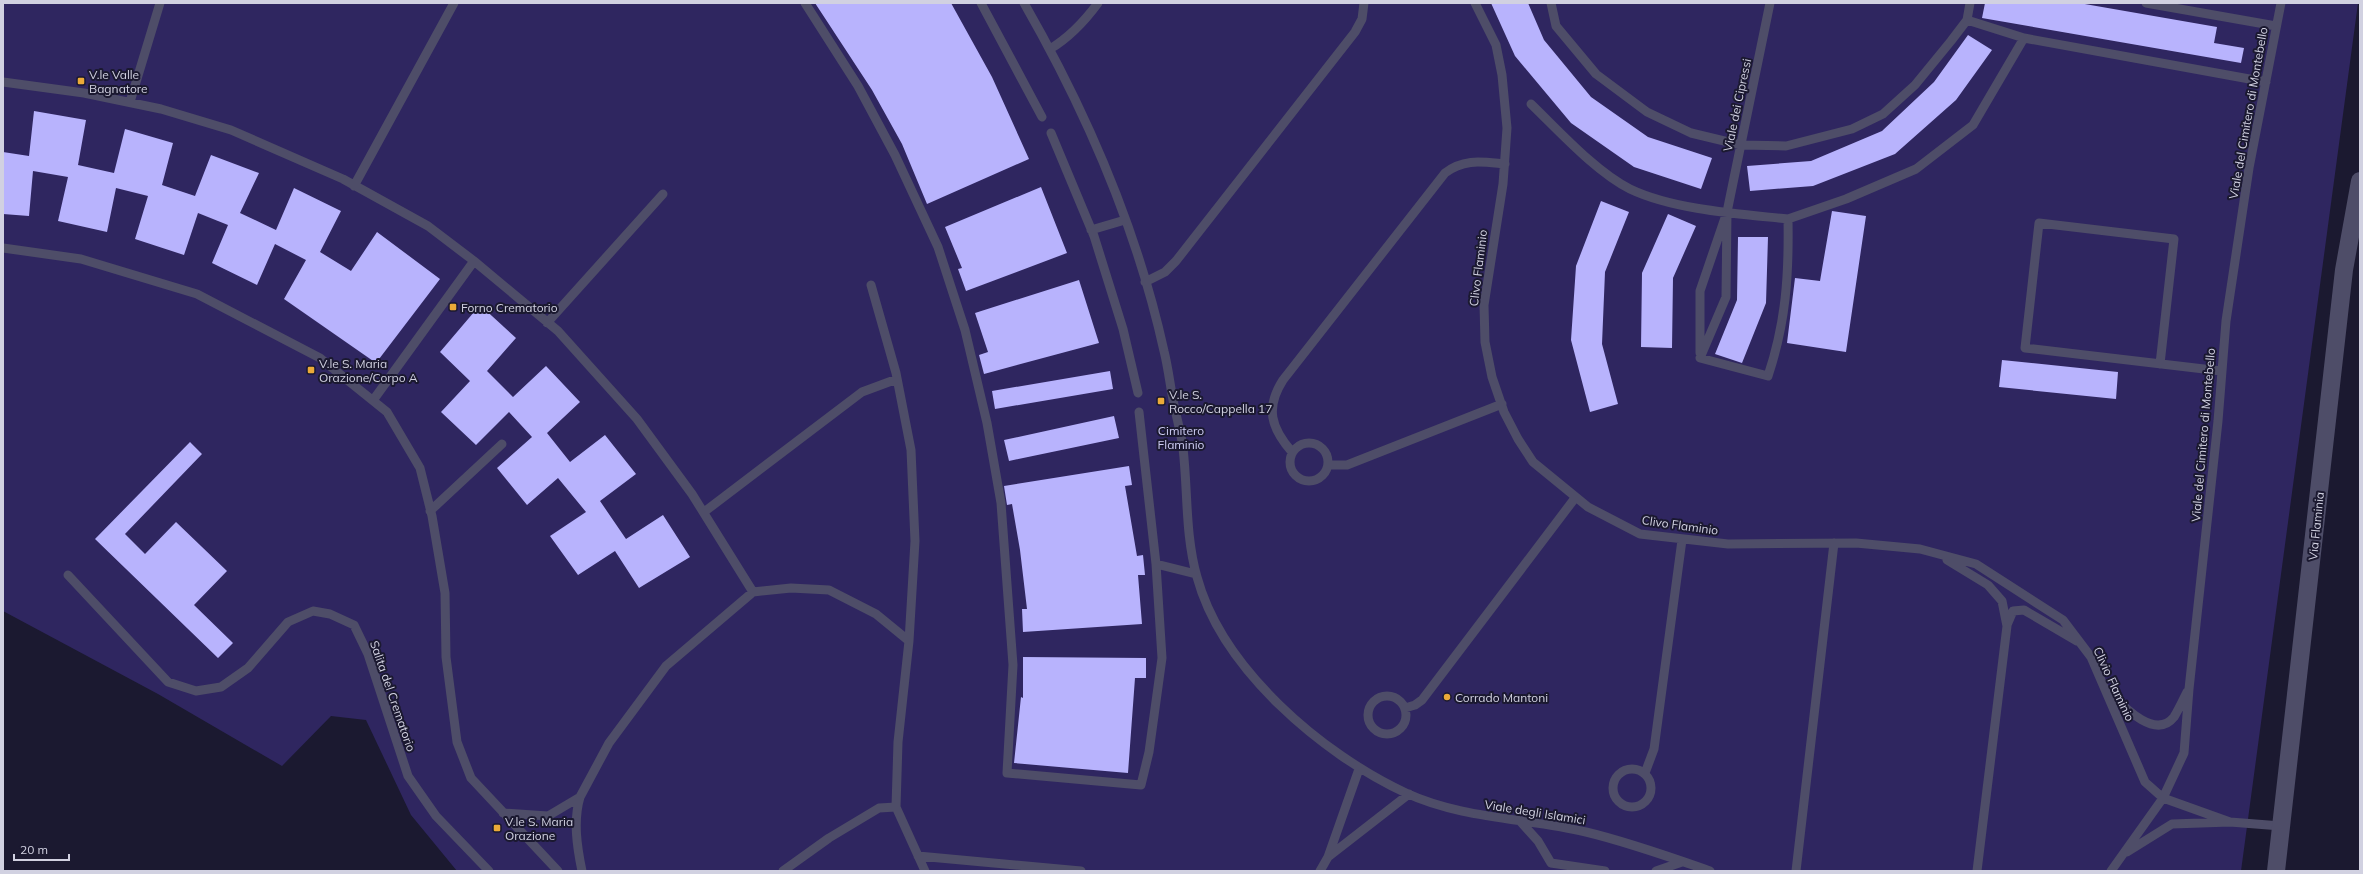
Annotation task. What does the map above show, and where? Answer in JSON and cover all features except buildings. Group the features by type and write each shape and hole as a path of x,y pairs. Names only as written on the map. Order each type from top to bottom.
{"street":[{"name":"Via Flaminia","path":"2276,871 2344,270 2360,181"}],"lane":[{"path":"130,102 160,3"},
{"path":"354,186 454,3"},
{"path":"805,3 858,86 895,155 938,247 965,330 987,423 1001,503 1013,665 1007,773 1141,785 1149,752 1162,658 1156,564 1139,412"},
{"path":"981,3 1042,117"},
{"name":"Viale degli Islamici","path":"1024,3 1066,81 1106,169 1125,220 1145,282 1164,350 1183,447 1189,530 1196,574 1204,603 1224,636 1252,675 1295,721 1359,769 1409,794 1470,813 1586,832 1710,871"},
{"path":"1050,50 1064,41 1080,26 1098,3"},
{"path":"1145,282 1165,272 1176,261 1355,32 1362,19 1364,3"},
{"name":"Clivo Flaminio","path":"1475,3 1496,45 1502,75 1507,128 1505,164 1484,305 1485,342 1492,377 1502,404 1518,439 1533,462 1575,498 1606,517 1640,534 1682,540 1728,544 1834,543 1920,549 1939,555"},
{"path":"1552,3 1556,26 1596,74 1640,107 1691,133 1741,145 1786,146 1852,129 1883,114 1915,85 1967,20 1970,3"},
{"name":"Viale dei Cipressi","path":"1727,212 1770,3"},
{"path":"2146,3 2276,26"},
{"name":"Viale del Cimitero di Montebello","path":"2122,854 2163,798 2184,753 2188,688 2218,421 2226,321 2249,168 2280,3"},
{"path":"1967,20 2024,38 2266,82"},
{"path":"1531,104 1606,174 1629,189 1654,199 1727,212 1788,219 1846,199 1916,169 1973,125 2024,38"},
{"path":"3,82 84,93 130,102 161,109 231,130 289,154 354,186 428,226 474,260 558,331 637,419 704,512 754,592"},
{"path":"1051,133 1091,230 1123,329 1138,393"},
{"path":"1292,452 1276,431 1272,415 1273,395 1283,380 1445,173 1460,163 1505,164"},
{"path":"547,323 663,194"},
{"path":"1700,358 1726,297 1727,212"},
{"path":"1700,358 1700,291 1727,212"},
{"path":"1700,358 1768,376 1779,343 1786,308 1789,264 1788,219"},
{"path":"1091,230 1125,220"},
{"path":"2160,364 2174,239 2039,223 2025,348 2221,372"},
{"path":"3,248 82,259 197,294 320,358 374,399 387,412 420,468 430,511 445,593 446,657 457,742 471,778 558,871"},
{"path":"374,399 474,260"},
{"path":"871,285 897,379 911,450 915,541 909,641 898,742 896,807 925,871"},
{"path":"704,512 862,392 897,379"},
{"path":"1328,465 1347,465 1502,404"},
{"path":"1302,443 1315,443 1326,452 1328,465 1322,476 1318,479 1311,481 1299,479 1294,475 1290,464 1292,452 1302,443"},
{"path":"430,511 502,444"},
{"path":"1405,708 1415,705 1422,700 1575,498"},
{"path":"1645,773 1633,768 1620,772 1616,776 1612,789 1618,801 1628,807 1635,807 1646,801 1650,796 1651,784 1645,773 1654,749 1682,540"},
{"path":"1796,871 1834,543"},
{"path":"1939,555 1988,585 2002,600 2007,626"},
{"name":"Clivio Flaminio","path":"1939,555 1976,564 2063,620 2092,657 2145,782 2163,798"},
{"path":"1156,564 1196,574"},
{"name":"Salita del Crematorio","path":"68,575 168,682 196,691 221,687 248,668 288,622 313,611 330,614 354,625 368,654 408,776 436,816 490,871"},
{"path":"582,871 578,853 575,813 580,797 609,742 666,666 754,592 791,588 829,590 876,614 909,641"},
{"path":"1977,871 2007,626 2013,611 2024,610 2081,643"},
{"path":"2105,689 2128,711 2146,723 2160,724 2173,718 2188,688"},
{"path":"1391,696 1397,699 1405,708 1406,721 1398,731 1385,734 1379,733 1369,724 1368,711 1370,705 1379,697 1391,696"},
{"path":"1320,871 1328,857 1359,769"},
{"path":"1328,857 1409,794"},
{"path":"503,813 548,816 580,797"},
{"path":"2163,798 2230,822"},
{"path":"783,871 830,838 879,808 896,807"},
{"path":"1520,821 1538,841 1551,863 1605,871"},
{"path":"2111,871 2122,854 2172,824 2230,822 2281,826"},
{"path":"918,856 1080,871"},
{"path":"1656,871 1682,862"}],"green space":[{"name":"Cimitero Flaminio","path":"3,3 2358,3 2241,871 457,871 411,815 366,720 331,716 282,766 158,694 3,611"}],"place":[{"name":"V.le Valle Bagnatore","path":"81,81"},
{"name":"Forno Crematorio","path":"453,307"},
{"name":"V.le S. Maria Orazione/Corpo A","path":"311,370"},
{"name":"V.le S. Rocco/Cappella 17","path":"1161,401"},
{"name":"Corrado Mantoni","path":"1447,697"},
{"name":"V.le S. Maria Orazione","path":"497,828"}]}
